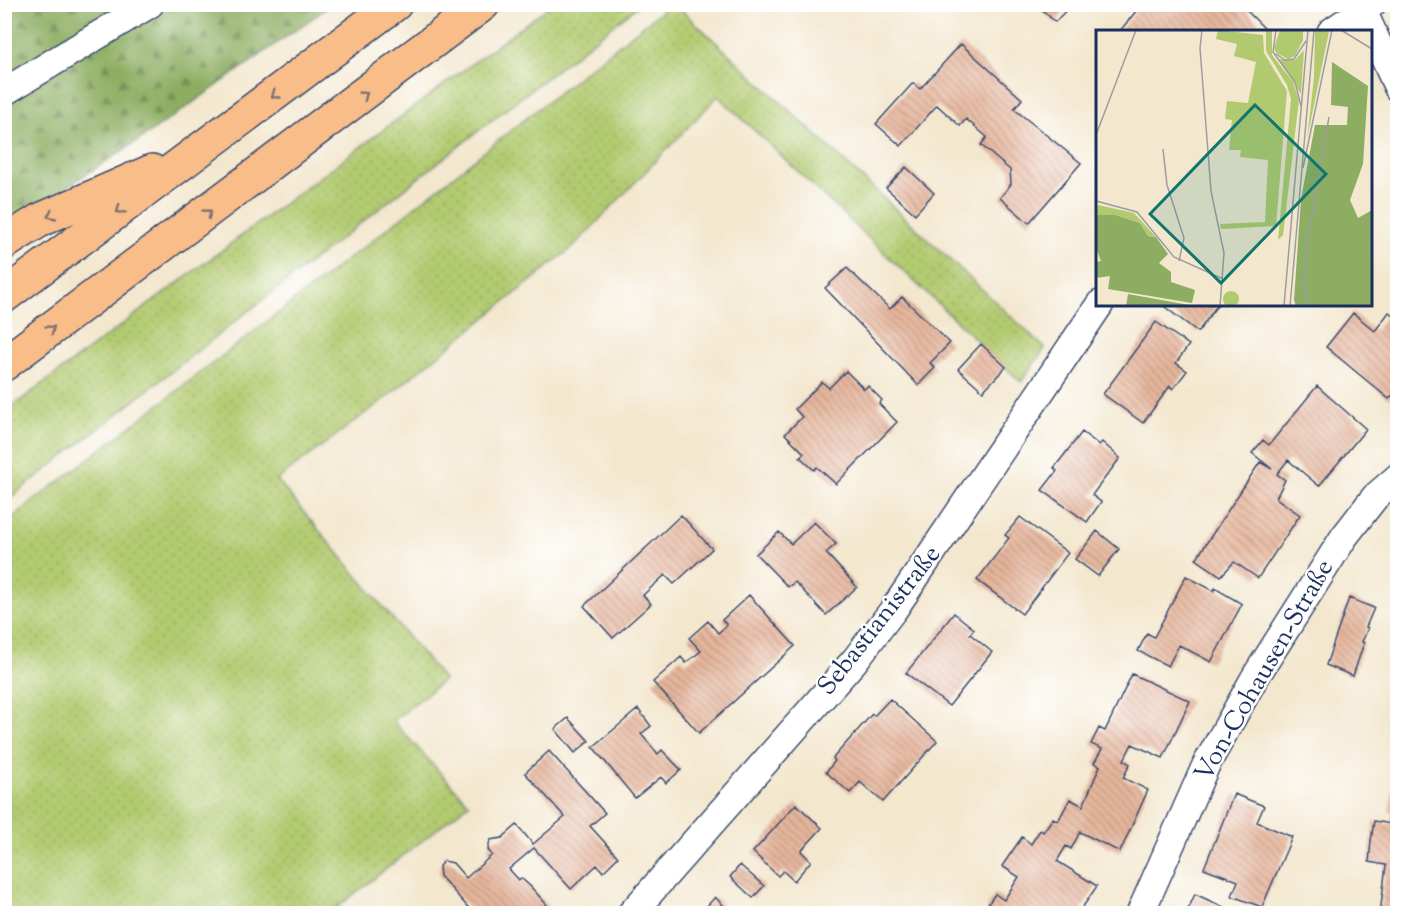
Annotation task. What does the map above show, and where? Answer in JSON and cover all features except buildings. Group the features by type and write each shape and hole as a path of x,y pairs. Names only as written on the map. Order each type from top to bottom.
{"highway":[{"path":"4,296 395,4"},
{"path":"4,364 483,4"},
{"path":"4,243 40,220 200,150"}],"street":[{"path":"4,92 150,4"},
{"path":"1334,30 1367,8 1398,88"},
{"name":"Sebastianistraße","path":"631,914 855,660 894,609 1099,306"},
{"name":"Von-Cohausen-Straße","path":"1140,914 1206,765 1254,679 1344,537 1375,497 1398,477"}],"green space":[{"path":"552,4 639,5 5,502 5,412"},
{"path":"5,5 331,5 150,133 5,227"},
{"path":"669,5 676,5 1045,348 1021,382 718,96 574,246 383,400 277,480 444,680 393,721 469,804 330,913 5,914 5,523 369,243"}]}
